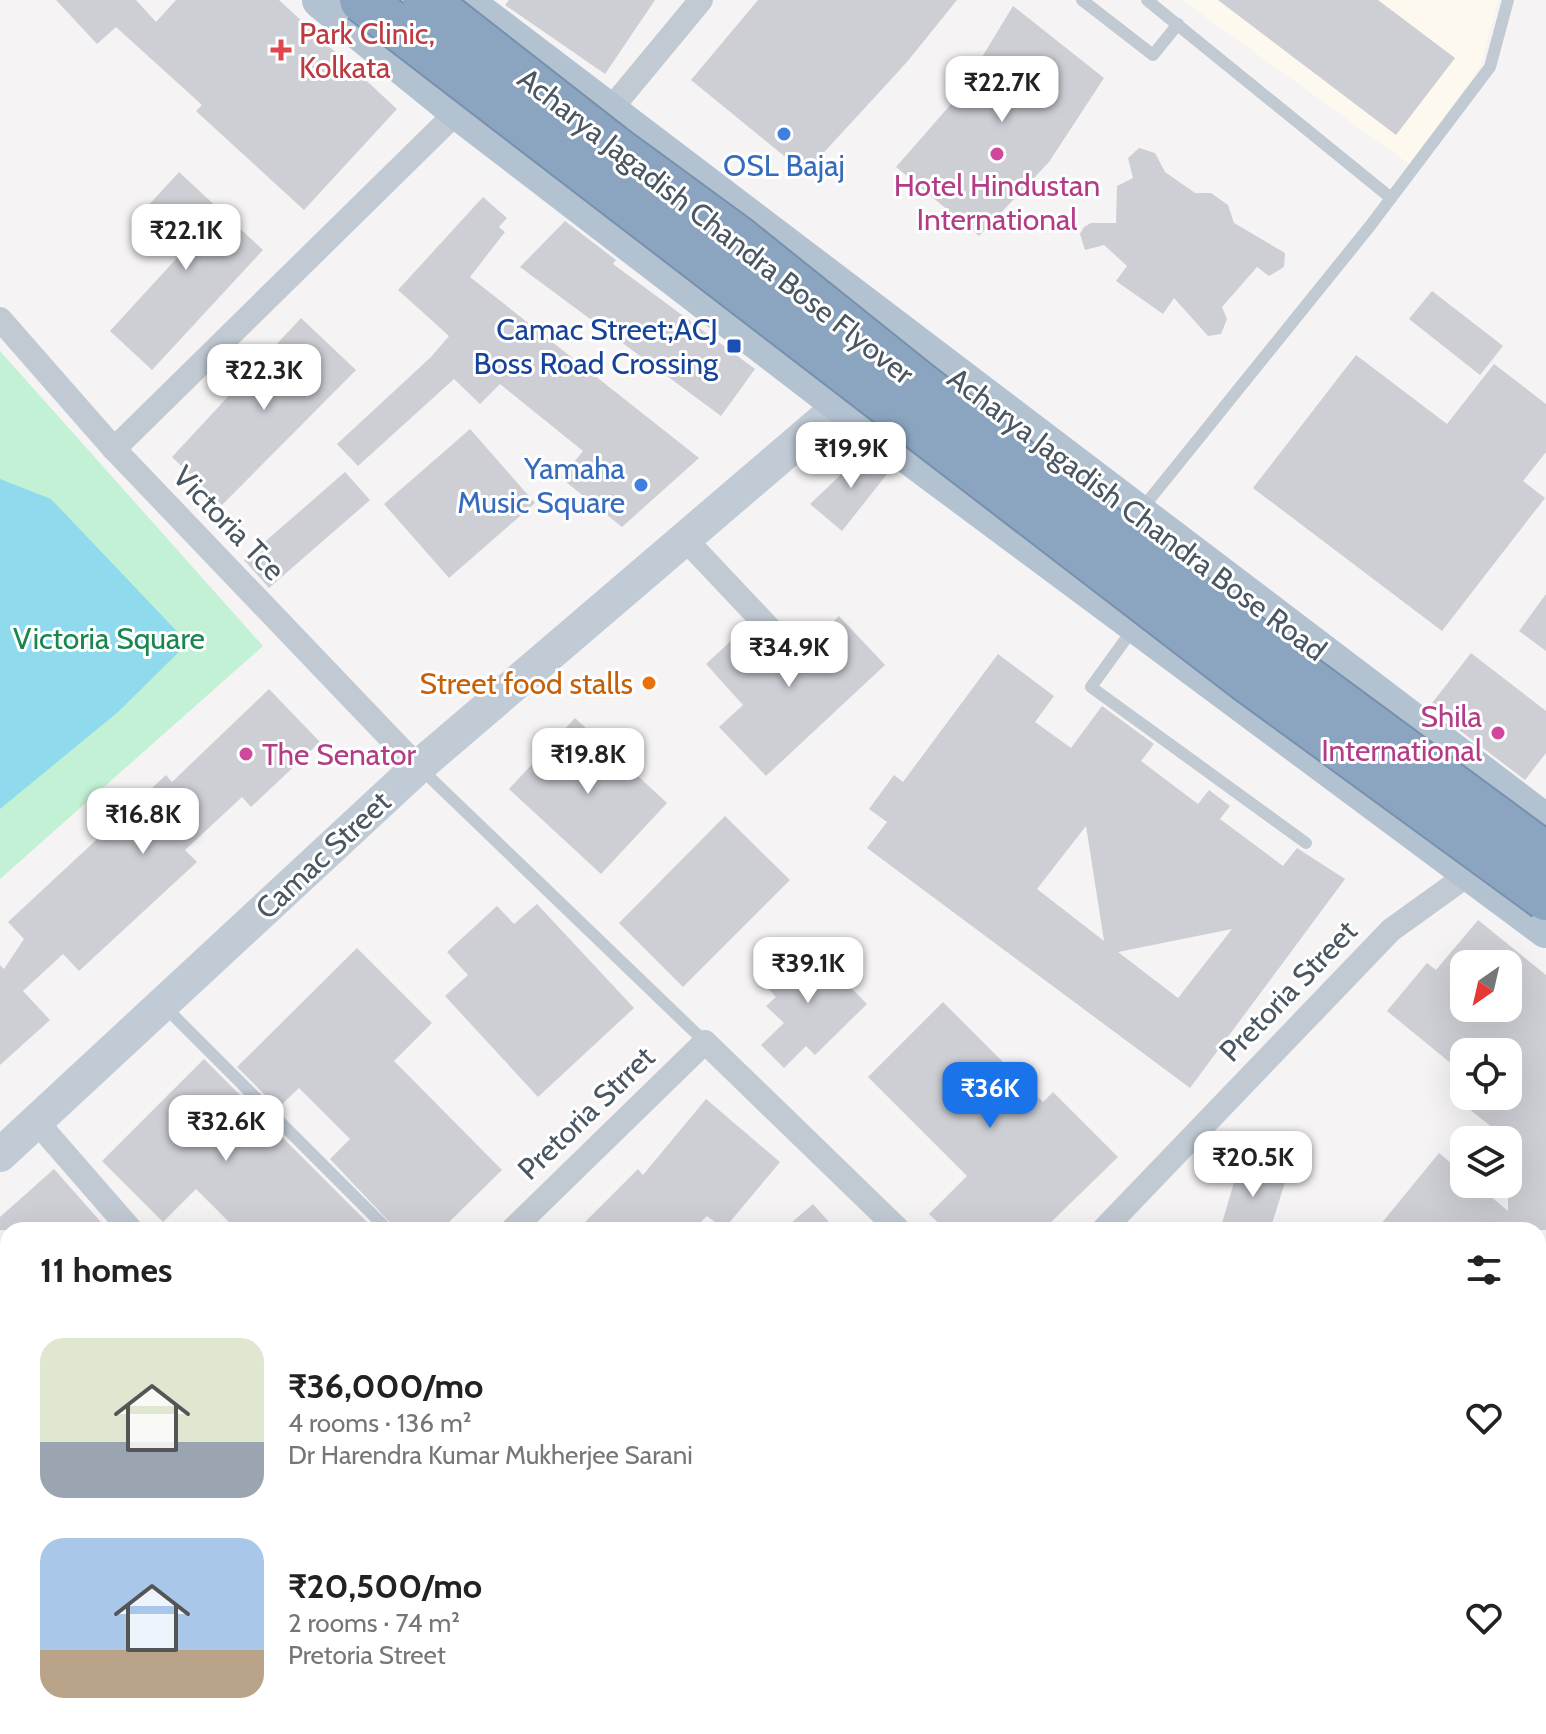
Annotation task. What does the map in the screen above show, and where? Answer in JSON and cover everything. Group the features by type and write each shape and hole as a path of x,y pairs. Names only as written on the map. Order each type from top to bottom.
{"highway":[{"name":"Acharya Jagadish Chandra Bose Flyover","path":"362,0 1234,670 1546,898"},
{"name":"Acharya Jagadish Chandra Bose Flyover","path":"425,0 613,147 736,237 918,383 1200,600 1546,855"}],"main road":[{"path":"321,0 458,111 841,405 1135,626 1472,871 1546,929"},
{"name":"Acharya Jagadish Chandra Bose Road","path":"462,0 1546,825"},
{"name":"Camac Street","path":"0,1155 418,767 841,405 901,337"}],"street":[{"path":"551,183 701,0"},
{"path":"114,449 458,111"},
{"name":"Victoria Tce","path":"0,319 114,449 418,767"},
{"path":"685,539 770,629"},
{"name":"Pretoria Street","path":"1111,1222 1391,930 1472,871 1546,825"},
{"path":"705,1042 891,1222"},
{"name":"Pretoria Strret","path":"520,1222 705,1042"},
{"path":"36,1121 124,1222"}],"lane":[{"path":"1082,0 1153,55 1178,24"},
{"path":"1147,0 1391,198"},
{"path":"1139,513 1391,198 1490,67 1508,0"},
{"path":"1135,626 1091,687 1306,843"},
{"path":"418,767 705,1042"},
{"path":"163,1004 380,1222"}],"shaded area":[{"path":"1182,0 1498,0 1480,68 1409,164"}],"green space":[{"name":"Victoria Square","path":"0,351 263,646 0,879"}],"water":[{"path":"0,479 51,499 188,643 118,712 0,809"}],"building":[{"path":"56,0 136,0 156,22 176,0 279,0 397,109 304,210 196,111 202,105 116,27 97,44"},
{"path":"509,0 655,0 605,74 505,5"},
{"path":"758,0 957,0 907,62 805,173 691,80"},
{"path":"1218,0 1378,0 1455,58 1396,135"},
{"path":"1013,6 1104,78 1049,162 979,236 896,167 959,95"},
{"path":"1139,148 1155,153 1165,172 1195,193 1211,193 1228,205 1234,223 1285,253 1284,267 1269,276 1257,267 1222,307 1227,319 1221,334 1208,336 1174,298 1163,314 1116,281 1127,266 1104,245 1085,250 1080,234 1084,227 1091,223 1116,223 1117,186 1133,178 1128,158"},
{"path":"179,172 263,250 152,370 110,331 187,247 146,208"},
{"path":"483,197 507,218 499,227 505,232 470,277 699,458 622,527 561,478 583,451 500,384 480,404 454,379 358,466 337,444 431,357 449,336 398,290"},
{"path":"565,221 616,260 613,264 755,369 721,416 520,267"},
{"path":"1432,291 1503,346 1480,375 1409,319"},
{"path":"301,318 356,370 222,505 172,457"},
{"path":"1356,355 1447,424 1494,364 1546,404 1546,452 1523,481 1545,498 1442,631 1253,488"},
{"path":"470,429 535,503 449,578 384,504"},
{"path":"866,451 891,469 842,531 810,504"},
{"path":"345,472 370,500 269,588 244,560"},
{"path":"1546,594 1546,651 1519,631"},
{"path":"839,616 885,665 766,776 719,727 743,705 706,664 747,626 788,664"},
{"name":"Shila International","path":"1471,653 1546,711 1546,753 1525,780 1429,707"},
{"path":"998,654 1054,696 1035,722 1071,748 1102,706 1154,744 1141,761 1198,804 1209,790 1230,806 1220,819 1283,866 1297,848 1345,879 1190,1088 867,848 887,822 869,809 894,775 903,782","holes":["1086,826 1104,941 1037,889","1232,929 1178,998 1118,952"]},
{"path":"269,689 320,742 251,807 242,797 185,850 197,862 79,971 63,954 23,991 50,1020 0,1065 0,965 4,969 24,939 8,922 166,775 172,782"},
{"path":"575,718 667,803 601,874 509,789"},
{"path":"725,816 790,880 683,987 619,923"},
{"path":"537,904 634,1008 538,1097 445,996 468,975 447,952 497,906 514,924"},
{"path":"1478,920 1515,950 1453,950"},
{"path":"806,942 867,1004 815,1055 806,1046 784,1068 761,1045 784,1023 766,1006 776,997 764,984"},
{"path":"357,948 432,1023 394,1061 502,1170 449,1222 389,1222 330,1159 350,1139 299,1088 278,1108 237,1067"},
{"path":"1450,953 1450,1022 1522,1022 1522,956 1546,975 1546,1222 1383,1222 1439,1153 1450,1162 1450,1198 1493,1198 1508,1211 1508,1198 1522,1198 1522,1126 1490,1126 1470,1110 1522,1110 1522,1038 1450,1038 1450,1063 1387,1011 1427,963 1436,970"},
{"path":"943,1002 1043,1102 1053,1092 1118,1157 1051,1222 938,1222 929,1214 967,1176 868,1077"},
{"path":"204,1059 367,1222 229,1222 196,1189 163,1222 102,1161"},
{"path":"706,1099 780,1162 730,1222 715,1222 707,1216 701,1222 585,1222 638,1169 643,1175"},
{"path":"1240,1162 1287,1176 1273,1222 1222,1222"},
{"path":"54,1169 101,1222 0,1222 0,1217"},
{"path":"813,1204 829,1222 792,1222"}],"place":[{"name":"Park Clinic, Kolkata","path":"281,50"},
{"name":"OSL Bajaj","path":"784,134"},
{"name":"Hotel Hindustan International","path":"997,154"},
{"name":"Camac Street;ACJ Boss Road Crossing","path":"734,346"},
{"name":"Yamaha Music Square","path":"641,485"},
{"name":"Street food stalls","path":"649,683"},
{"name":"Shila International","path":"1498,733"},
{"name":"The Senator","path":"246,754"}]}
